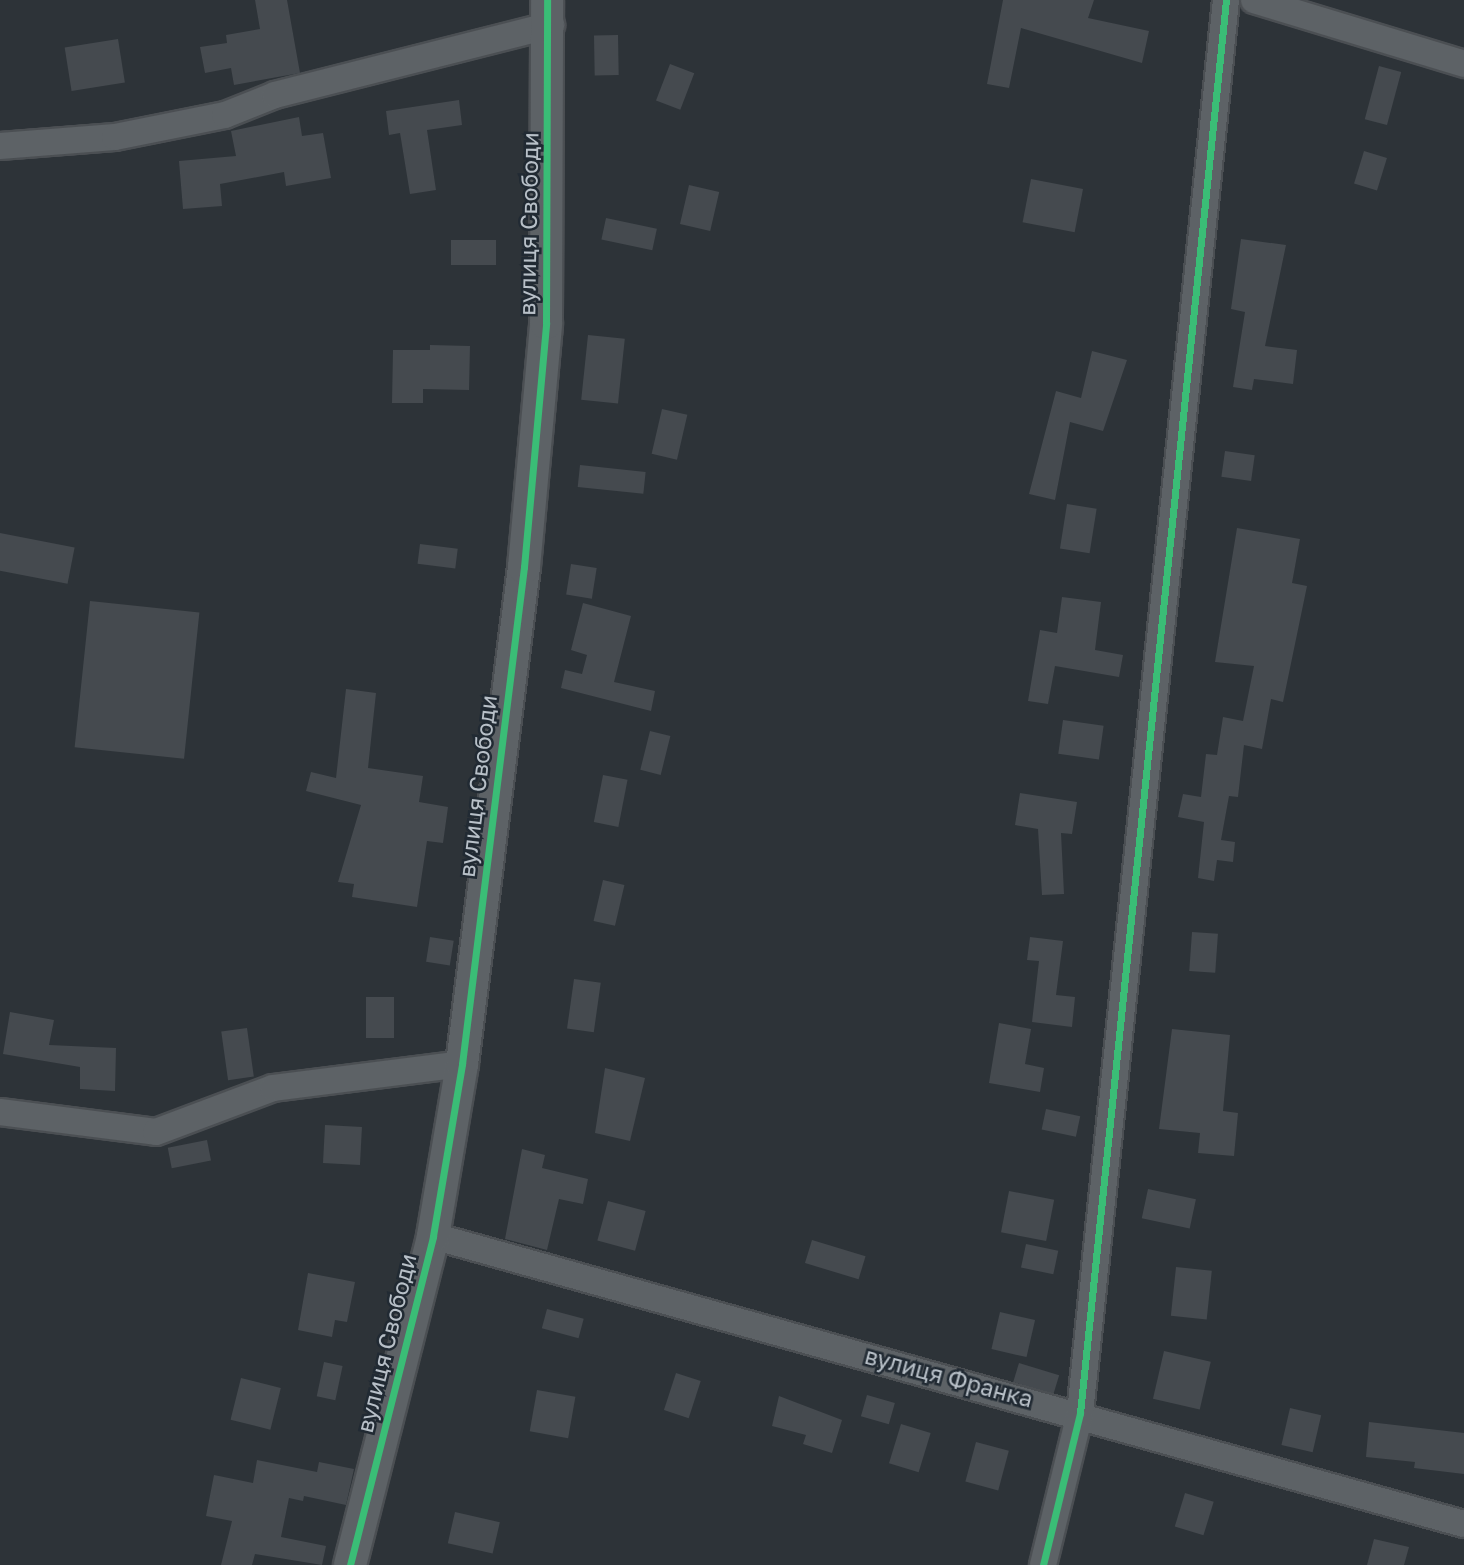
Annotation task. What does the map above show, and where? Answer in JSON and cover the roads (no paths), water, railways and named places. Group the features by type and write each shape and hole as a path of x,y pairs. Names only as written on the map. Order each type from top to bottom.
{"street":[{"path":"1043,1565 1080,1413 1226,0"},
{"path":"1254,0 1464,64"},
{"path":"0,146 115,137 199,120 549,12"},
{"name":"вулиця Свободи","path":"350,1565 433,1236 462,1064 524,567 546,323 549,12"},
{"path":"0,1112 156,1132 273,1088 462,1064"},
{"name":"вулиця Франка","path":"433,1236 1080,1413 1464,1524"}]}
